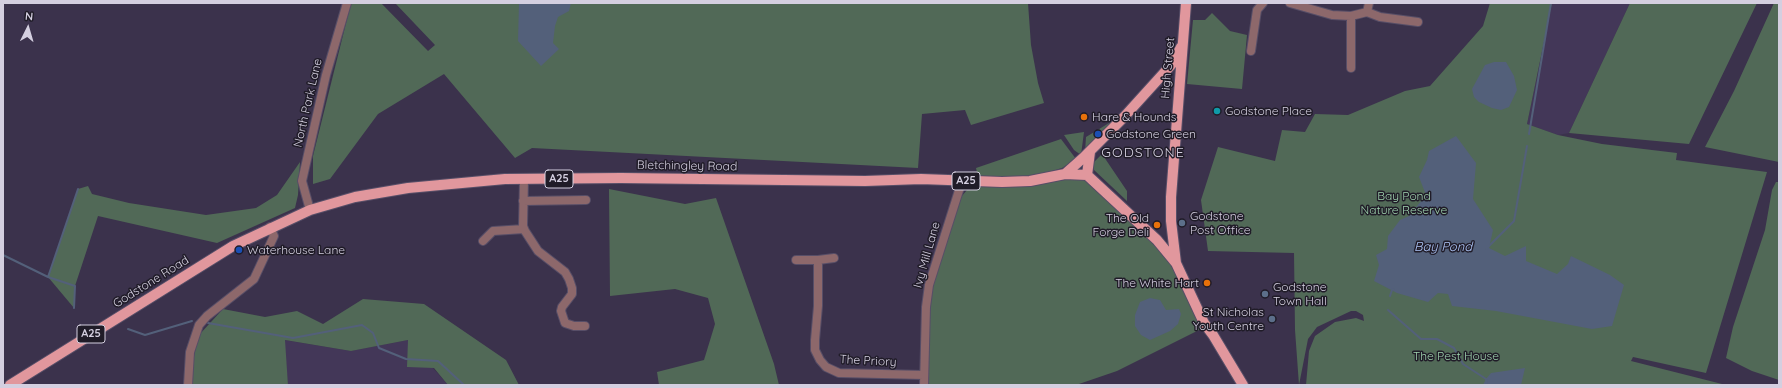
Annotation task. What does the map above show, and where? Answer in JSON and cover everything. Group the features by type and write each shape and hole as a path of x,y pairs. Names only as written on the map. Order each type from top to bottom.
{"main road":[{"name":"High Street","path":"1176,263 1172,232 1171,198 1186,3"},
{"path":"1065,174 1090,152 1168,68 1182,45"},
{"path":"1168,68 1180,78"},
{"path":"1090,152 1087,175 1157,240 1176,263 1204,323 1243,385"},
{"name":"Bletchingley Road","path":"310,210 354,197 408,188 524,179 621,178 865,181 921,179 962,181 1030,181 1065,174"},
{"name":"A25","path":"1065,174 1087,175"},
{"name":"Godstone Road","path":"10,385 232,246 310,210"},
{"path":"1157,240 1172,232"}],"street":[{"name":"North Park Lane","path":"310,210 302,181 326,75 347,3"},
{"path":"1251,51 1257,10 1263,3"},
{"path":"1290,3 1332,15 1351,16 1367,12 1380,17 1418,22"},
{"path":"1367,12 1368,3"},
{"path":"1351,16 1351,68"},
{"path":"524,179 524,228 530,241 538,251 565,272 569,279 572,294 562,307 561,311 565,323 574,326 585,326"},
{"name":"Ivy Mill Lane","path":"924,385 926,307 929,285 962,181"},
{"path":"523,201 586,200"},
{"path":"188,385 190,352 199,325 207,316 254,279 274,236 270,228"},
{"path":"483,241 493,231 524,228"},
{"path":"796,260 834,258"},
{"name":"The Priory","path":"818,260 818,306 815,350 820,360 826,367 839,373 924,376"}],"shaded area":[{"path":"1552,3 1630,3 1569,133 1558,135 1527,124"},
{"path":"284,340 351,351 408,340 448,385 288,385"}],"green space":[{"path":"351,3 381,3 428,51 435,45 395,3 1028,3 1031,45 1038,83 1044,103 971,125 965,110 922,114 918,168 532,148 515,158 444,74 378,114 330,179 313,184 313,156"},
{"name":"Bay Pond Nature Reserve","path":"1490,3 1552,3 1527,124 1558,135 1602,144 1677,153 1676,160 1767,172 1706,373 1633,357 1631,361 1726,385 1306,385 1309,351 1315,336 1335,322 1356,318 1364,321 1363,315 1356,311 1351,311 1317,327 1308,339 1299,385 1295,330 1294,253 1208,251 1201,200 1218,147 1275,161 1282,130 1305,132 1315,114 1348,115 1405,91 1430,86 1483,26"},
{"path":"1630,3 1757,3 1689,144 1569,133"},
{"path":"1774,3 1779,3 1779,162 1705,147 1734,91"},
{"path":"1212,13 1230,31 1247,35 1242,89 1187,84 1193,20 1205,20"},
{"path":"1114,120 1096,141 1085,152 1086,137"},
{"path":"1084,132 1081,155 1074,150 1064,135"},
{"path":"1061,139 1076,159 1062,168 1036,176 1018,178 978,177 976,168"},
{"path":"1102,154 1127,191 1127,201 1094,170 1093,163"},
{"path":"300,162 298,195 295,208 217,243 98,216 75,286 74,308 48,277 78,189 88,186 92,194 129,203 206,215 256,208 277,195"},
{"path":"1081,177 1089,181 1165,253 1203,328 1117,371 1076,385 928,385 930,293 961,197 967,190 979,187 1023,187"},
{"path":"1776,182 1779,182 1779,380 1752,371 1726,358 1733,327 1765,230 1772,190"},
{"path":"609,189 685,204 716,198 774,364 779,385 659,385 657,372 704,360 715,324 708,298 675,289 610,296"},
{"path":"363,299 424,304 506,360 519,385 448,385 434,368 407,367 408,340 351,351 285,340 288,385 191,385 192,364 199,335 223,309 265,317 297,311 323,324"}],"water":[{"path":"519,3 571,3 569,11 558,17 555,26 553,43 559,49 541,66 518,41"},
{"path":"1494,62 1506,62 1514,76 1517,90 1509,107 1501,110 1479,102 1474,97 1472,89 1485,65"},
{"name":"Bay Pond","path":"1456,136 1476,163 1473,199 1493,230 1489,248 1505,256 1526,246 1526,261 1557,274 1568,264 1571,256 1610,275 1624,285 1612,326 1592,329 1496,311 1452,306 1448,294 1438,293 1428,302 1397,293 1374,281 1379,265 1376,255 1387,249 1388,236 1400,220 1409,216 1426,195 1419,177 1427,160 1429,151"},
{"path":"1150,298 1160,300 1166,310 1179,309 1181,314 1178,324 1170,331 1150,340 1141,335 1135,326 1135,315 1140,302"},
{"path":"1525,368 1521,385 1483,385 1491,373"}],"waterway":[{"path":"1529,134 1551,3"},
{"path":"1486,249 1514,221 1527,146"},
{"path":"48,277 78,189"},
{"path":"3,255 48,277 75,286 74,308"},
{"path":"1390,296 1392,290 1394,289"},
{"path":"1388,310 1421,339 1437,339 1454,348 1463,364 1486,379 1487,385"},
{"path":"128,329 145,335 192,321"},
{"path":"208,323 293,338 362,325 373,333 379,348 406,359 438,361 464,385"}],"place":[{"name":"Godstone Place","path":"1217,111"},
{"name":"Hare & Hounds","path":"1084,117"},
{"name":"Godstone Green","path":"1098,134"},
{"name":"Godstone Post Office","path":"1182,223"},
{"name":"The Old Forge Deli","path":"1157,225"},
{"name":"Waterhouse Lane","path":"239,250"},
{"name":"The White Hart","path":"1207,283"},
{"name":"Godstone Town Hall","path":"1265,294"},
{"name":"St Nicholas Youth Centre","path":"1272,319"}],"district":[{"name":"GODSTONE","path":"1143,153"}],"park label":[{"name":"The Pest House","path":"1456,356"}]}
